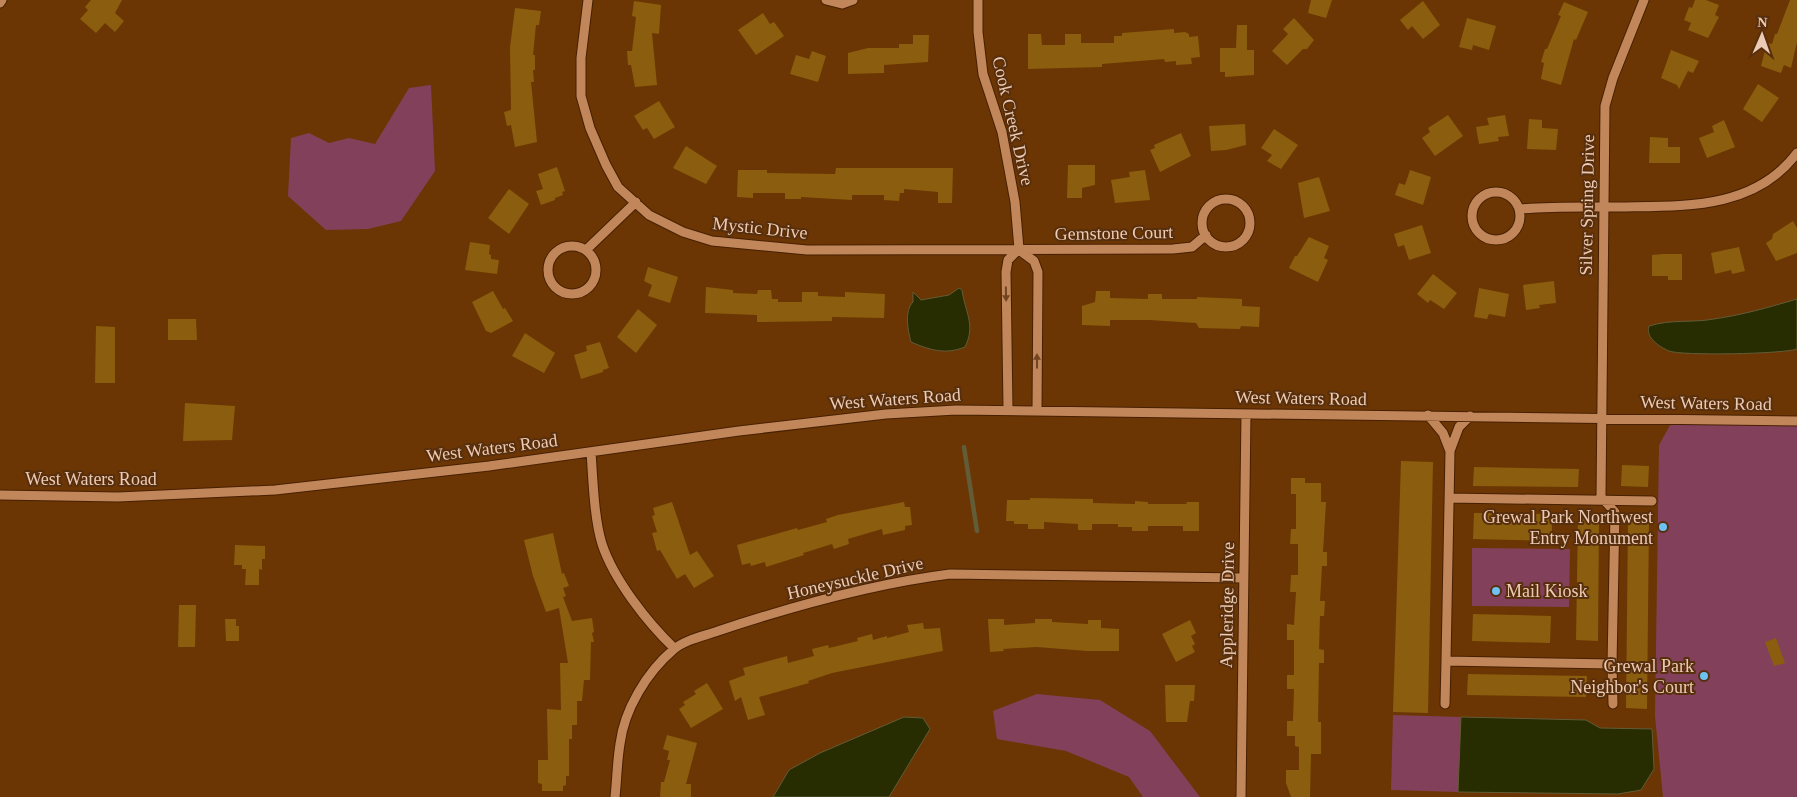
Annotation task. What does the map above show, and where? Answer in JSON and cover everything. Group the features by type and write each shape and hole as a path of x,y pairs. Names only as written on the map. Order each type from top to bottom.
{"street":[{"name":"Mystic Drive","path":"588,0 581,58 581,96 590,128 606,165 618,186 650,215 683,232 712,241 807,250 1019,249"},
{"path":"826,0 842,4 853,0"},
{"name":"Cook Creek Drive","path":"978,0 978,32 984,74 1002,132 1015,202 1019,249"},
{"name":"Silver Spring Drive","path":"1605,500 1601,497 1601,418 1605,106 1616,71 1644,0"},
{"path":"1520,209 1546,207 1687,207 1742,196 1767,181 1789,164 1797,153"},
{"path":"1496,192 1511,196 1520,209 1519,225 1508,237 1501,240 1485,237 1474,226 1473,210 1476,203 1488,193 1496,192"},
{"path":"1231,200 1244,207 1248,214 1249,229 1246,236 1233,246 1218,245 1206,235 1202,220 1209,206 1215,202 1231,200"},
{"path":"586,250 636,202"},
{"name":"Gemstone Court","path":"1019,249 1173,249 1192,247 1206,235"},
{"path":"564,246 579,246 586,250 596,263 595,280 583,292 567,293 559,290 549,278 548,270 552,256 564,246"},
{"path":"1008,409 1006,272 1008,260 1019,249 1034,260 1038,272 1037,410"},
{"name":"West Waters Road","path":"0,495 118,497 275,490 886,414 1008,409 1246,414 1797,420"},
{"name":"Appleridge Drive","path":"1241,797 1246,414"},
{"path":"1428,415 1443,433 1450,451"},
{"path":"1445,704 1450,451 1459,427 1470,416"},
{"path":"591,452 598,524 602,544 609,561 618,579 674,648 641,689 627,718 620,742 615,797"},
{"path":"1449,498 1652,501"},
{"path":"1605,500 1615,512 1612,704"},
{"name":"Honeysuckle Drive","path":"674,648 739,624 908,579 967,574 1244,578"},
{"path":"1446,662 1612,664"}],"shaded area":[{"path":"431,85 435,171 401,221 368,229 326,230 288,196 291,138 309,133 329,143 349,138 375,144 409,88"},
{"path":"959,288 962,290 970,325 970,332 965,347 944,351 911,342 908,327 908,311 913,302 913,292 921,300 949,295"},
{"path":"1797,299 1797,349 1788,351 1712,354 1678,353 1669,351 1654,342 1648,330 1649,326 1657,324 1724,317"},
{"path":"1674,418 1797,420 1797,797 1663,797 1655,716 1659,445"},
{"path":"1472,548 1570,549 1569,607 1472,606"},
{"path":"1037,694 1100,700 1150,731 1200,797 1143,797 1129,777 1066,751 997,739 993,711"},
{"path":"1393,715 1461,717 1458,792 1391,790"},
{"path":"904,717 923,718 930,729 889,797 773,797 789,770 820,753"},
{"path":"1461,717 1586,720 1600,728 1652,729 1654,769 1641,790 1618,794 1458,792"}],"building":[{"path":"91,0 122,0 115,13 124,21 115,32 105,23 96,33 80,19 88,10 85,7"},
{"path":"1311,0 1332,0 1326,18 1308,13"},
{"path":"1695,0 1706,0 1719,5 1715,15 1719,17 1708,38 1688,30 1691,23 1684,20 1689,7 1692,8"},
{"path":"1790,0 1797,0 1797,42 1791,68 1784,65 1781,73 1761,66 1767,43 1772,44"},
{"path":"634,1 661,5 659,34 652,33 657,85 635,87 631,65 628,65 627,51 632,51 636,17 632,16"},
{"path":"1423,1 1440,25 1423,39 1412,26 1408,30 1400,20"},
{"path":"1564,2 1588,12 1576,40 1574,39 1561,85 1541,79 1544,63 1541,62 1545,49 1547,49 1561,16 1558,15"},
{"path":"515,8 541,11 539,25 536,25 533,55 535,55 534,82 531,82 537,142 515,147 511,125 507,126 504,112 511,110 510,47"},
{"path":"763,13 770,24 774,22 784,36 756,55 738,30"},
{"path":"1294,18 1314,40 1307,49 1303,49 1287,65 1272,51 1288,34 1283,29"},
{"path":"1467,18 1496,26 1489,50 1473,45 1472,50 1459,47"},
{"path":"1237,25 1247,25 1247,50 1254,50 1254,75 1225,77 1225,72 1220,72 1220,48 1236,48"},
{"path":"1174,29 1174,33 1185,32 1189,34 1189,37 1198,36 1200,57 1191,58 1192,64 1176,65 1176,61 1165,62 1164,59 1102,64 1102,67 1028,69 1028,34 1041,34 1042,45 1065,45 1065,34 1081,34 1081,43 1114,43 1114,36 1122,36 1122,33"},
{"path":"913,35 929,35 928,62 884,65 884,73 848,74 848,53 868,48 899,48 899,44 913,44"},
{"path":"1671,50 1699,61 1693,73 1688,71 1679,89 1677,85 1661,78"},
{"path":"812,51 826,56 818,82 790,74 796,55 809,59"},
{"path":"1758,84 1779,98 1762,122 1743,109"},
{"path":"659,101 675,127 654,139 647,128 643,130 634,116"},
{"path":"1448,115 1463,136 1435,156 1422,138 1430,132 1428,128"},
{"path":"1505,115 1509,136 1498,137 1499,141 1479,144 1476,127 1489,125 1487,118"},
{"path":"1529,119 1542,120 1542,128 1558,129 1556,150 1527,149"},
{"path":"1724,120 1735,147 1707,158 1699,138 1714,132 1712,126"},
{"path":"1245,124 1246,145 1226,150 1211,151 1209,126"},
{"path":"1274,129 1298,145 1281,169 1267,161 1272,155 1261,148"},
{"path":"1181,133 1191,156 1160,172 1150,150 1155,148 1154,145"},
{"path":"1650,137 1668,138 1668,147 1680,147 1680,163 1649,163"},
{"path":"686,146 717,166 706,184 673,168"},
{"path":"1068,165 1095,165 1095,185 1082,188 1082,198 1067,198"},
{"path":"557,167 565,191 562,192 563,195 555,198 555,200 541,205 536,191 543,189 538,174"},
{"path":"836,168 953,168 952,203 938,203 938,192 904,189 904,193 900,193 899,201 884,200 884,195 852,195 852,200 801,197 801,199 785,199 785,193 753,193 753,198 737,197 738,170 767,170 767,173 835,174"},
{"path":"1145,170 1150,200 1115,203 1111,180 1130,177 1129,172"},
{"path":"1410,170 1431,177 1423,205 1395,195 1399,183 1405,185"},
{"path":"1319,177 1330,211 1304,218 1298,183"},
{"path":"509,189 529,204 509,234 488,218"},
{"path":"1793,221 1797,228 1797,253 1776,261 1766,243 1772,239 1773,234"},
{"path":"1422,225 1431,253 1409,260 1404,245 1398,247 1394,234"},
{"path":"1309,237 1329,246 1324,258 1328,260 1318,282 1289,268"},
{"path":"470,242 490,245 489,254 491,259 499,260 497,274 465,270"},
{"path":"1739,247 1745,271 1732,274 1731,270 1715,274 1711,253"},
{"path":"1682,254 1682,280 1668,280 1668,276 1652,276 1652,255"},
{"path":"648,267 678,277 670,303 648,296 652,285 644,281"},
{"path":"1433,274 1457,293 1444,309 1430,300 1428,303 1417,294"},
{"path":"1554,281 1556,303 1539,305 1540,308 1526,310 1523,285"},
{"path":"706,287 733,290 733,293 757,294 758,290 771,290 772,299 778,299 778,302 802,302 802,292 818,292 818,296 845,297 845,292 885,294 884,318 832,317 832,321 757,322 757,315 705,313"},
{"path":"1479,288 1509,294 1505,317 1489,314 1487,319 1474,317"},
{"path":"493,291 503,309 505,308 513,321 491,333 486,331 472,302"},
{"path":"1096,291 1110,291 1110,298 1148,299 1148,294 1162,294 1162,299 1197,299 1197,297 1242,299 1242,306 1260,307 1259,327 1241,326 1240,329 1199,328 1196,323 1149,320 1110,320 1110,326 1082,325 1082,306 1095,302"},
{"path":"638,309 657,325 636,353 617,337"},
{"path":"168,319 196,319 197,340 168,340"},
{"path":"96,326 115,327 115,383 95,383"},
{"path":"525,333 555,353 544,373 512,356"},
{"path":"600,342 609,368 603,370 603,372 581,379 574,355 587,351 586,346"},
{"path":"185,403 235,406 232,440 183,441"},
{"path":"1401,461 1433,462 1428,713 1393,712"},
{"path":"1622,465 1649,466 1648,487 1621,486"},
{"path":"1474,467 1579,469 1578,487 1473,486"},
{"path":"1291,478 1305,478 1305,483 1321,483 1321,502 1326,502 1323,552 1327,552 1327,566 1322,566 1320,601 1325,601 1324,616 1320,616 1319,649 1324,650 1324,663 1319,663 1318,722 1321,722 1321,754 1311,754 1310,797 1291,797 1286,783 1286,770 1299,770 1299,747 1295,746 1295,736 1287,736 1287,721 1293,721 1294,689 1287,689 1287,675 1294,675 1294,640 1287,640 1287,624 1294,625 1296,592 1290,592 1291,575 1298,575 1298,544 1290,544 1291,529 1296,529 1296,494 1291,494"},
{"path":"1030,498 1093,499 1093,503 1135,504 1135,501 1148,502 1148,504 1187,504 1186,502 1199,502 1199,531 1183,531 1183,526 1148,526 1148,531 1132,531 1132,527 1118,527 1118,524 1092,524 1092,530 1078,530 1078,524 1044,522 1044,529 1028,529 1028,524 1014,524 1014,521 1006,521 1007,500 1030,500"},
{"path":"672,502 690,555 697,551 714,576 694,588 685,574 677,579 660,550 657,551 652,533 657,532 652,516 655,515 653,508"},
{"path":"904,502 905,507 910,507 912,525 905,526 905,530 883,535 882,529 848,539 849,544 834,549 832,544 766,567 765,562 751,566 750,563 742,565 737,545 797,528 798,530 827,522 826,519 838,515"},
{"path":"1474,513 1552,514 1552,541 1473,539"},
{"path":"1578,519 1599,519 1598,641 1576,640"},
{"path":"1628,520 1649,520 1647,709 1626,708"},
{"path":"553,533 562,574 564,573 569,586 563,588 566,596 563,597 572,621 592,618 594,642 591,642 590,680 584,680 582,701 577,701 577,725 572,725 572,739 569,739 569,776 566,776 566,785 563,786 563,791 542,791 542,784 538,783 538,760 548,760 547,709 561,710 560,663 568,663 559,608 546,612 533,576 524,540"},
{"path":"235,545 265,546 265,559 262,559 262,570 259,569 259,585 245,585 246,569 242,569 242,565 234,565"},
{"path":"179,605 196,605 195,647 178,647"},
{"path":"1473,614 1551,616 1550,643 1472,641"},
{"path":"225,619 236,619 236,626 239,626 239,641 226,641"},
{"path":"988,619 1004,619 1004,625 1035,623 1035,619 1052,619 1052,622 1088,624 1088,620 1101,620 1101,628 1119,629 1119,651 1087,651 1037,647 1003,649 1004,651 990,652"},
{"path":"1190,620 1196,633 1191,636 1195,644 1192,646 1195,652 1176,662 1162,634"},
{"path":"923,623 924,629 940,628 943,651 832,673 808,681 809,683 759,697 765,715 748,720 741,697 735,701 729,681 745,675 743,668 787,656 788,663 814,656 812,649 828,645 829,648 858,641 857,638 872,634 873,640 887,636 887,638 909,632 907,625"},
{"path":"1776,638 1785,663 1774,666 1765,642"},
{"path":"1468,674 1587,676 1586,697 1467,695"},
{"path":"707,683 723,709 691,728 679,709 685,705 683,702 696,694 694,691"},
{"path":"1165,685 1195,685 1194,701 1190,701 1187,722 1166,722"},
{"path":"667,735 697,743 686,784 691,784 691,797 660,797 661,782 664,782 670,760 667,760 669,751 663,749"}],"waterway":[{"path":"964,447 977,531"}],"place":[{"name":"Grewal Park Northwest Entry Monument","path":"1663,527"},
{"name":"Mail Kiosk","path":"1496,591"},
{"name":"Grewal Park Neighbor's Court","path":"1704,676"}]}
